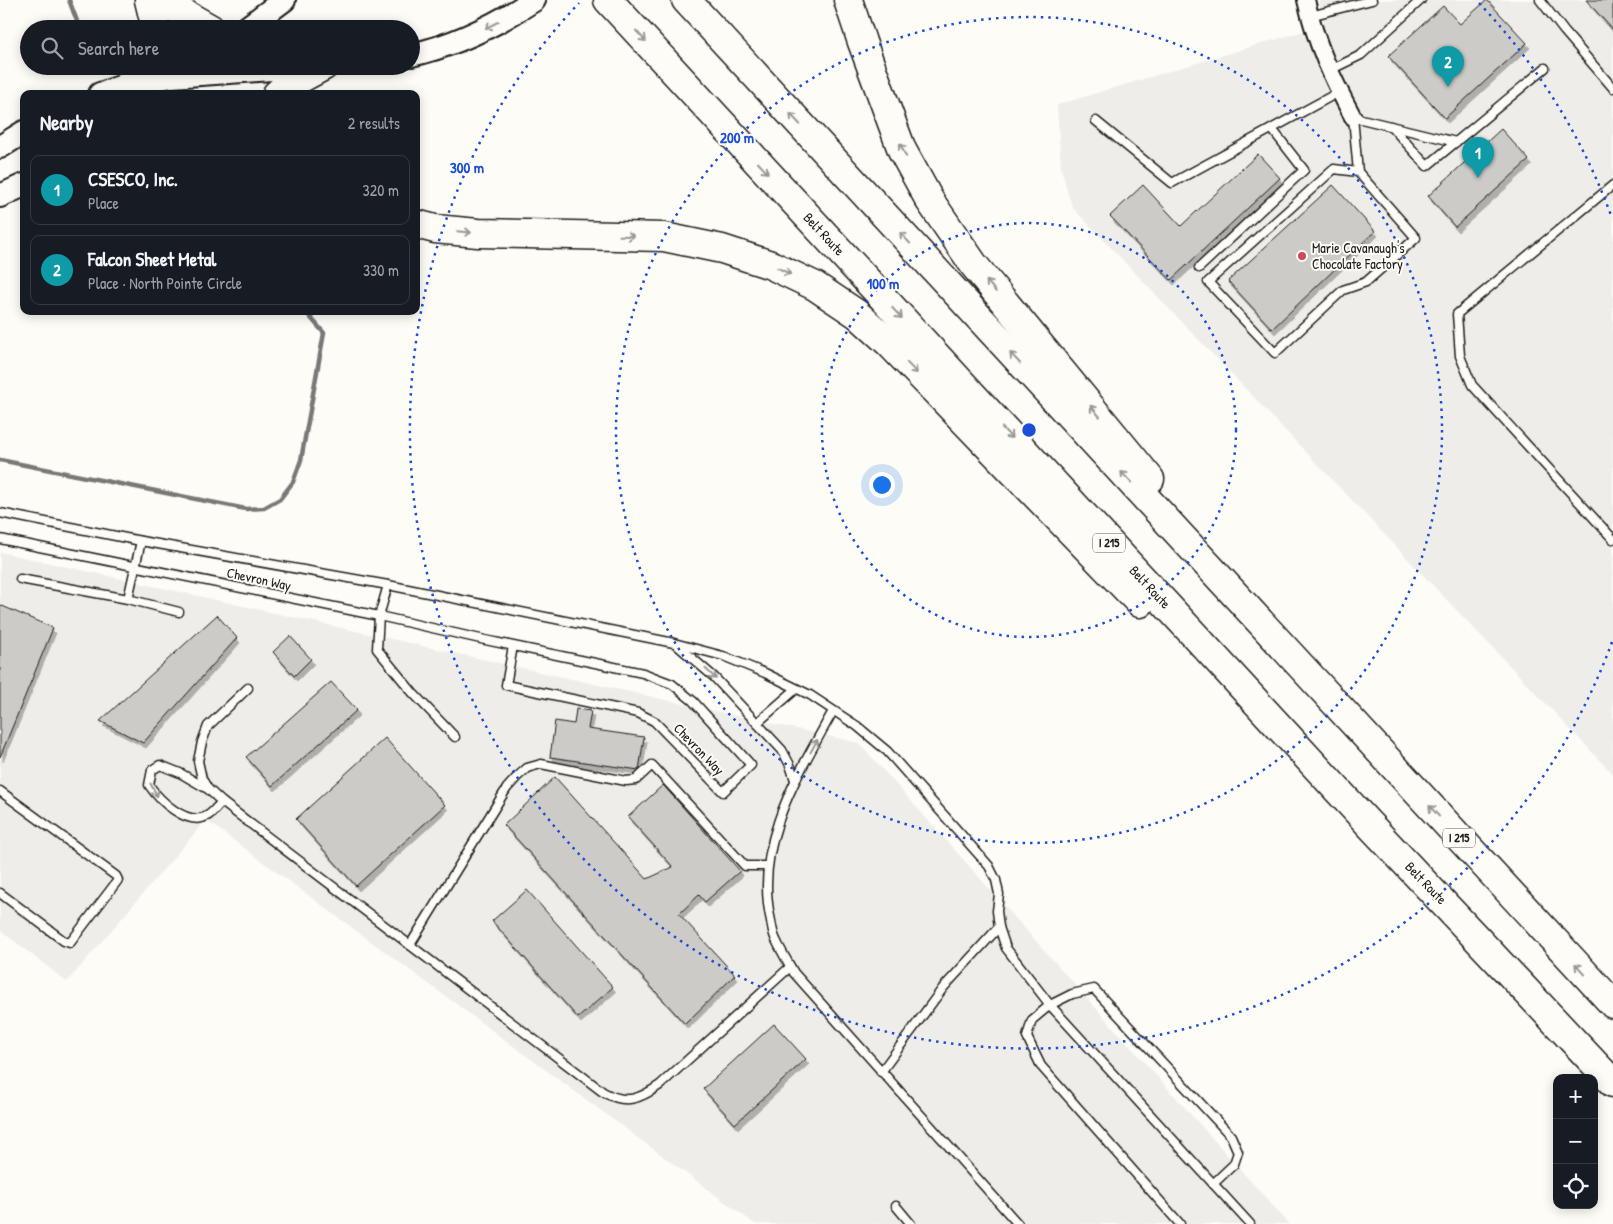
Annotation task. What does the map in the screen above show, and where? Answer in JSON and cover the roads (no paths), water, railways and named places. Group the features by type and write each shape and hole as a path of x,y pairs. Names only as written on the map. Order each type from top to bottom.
{"highway":[{"path":"149,0 154,20"},
{"path":"166,0 171,6 195,20"},
{"name":"Belt Route","path":"608,0 1367,822 1613,1082"},
{"name":"I 215","path":"686,0 1613,1004"},
{"path":"848,0 902,150 930,201 951,234 974,265 1250,599 1289,654"},
{"path":"282,90 307,75"},
{"path":"420,225 435,229 478,233 664,237 747,256 771,264 815,286 857,314 889,343 1340,810 1367,822"}],"main road":[{"path":"257,20 284,0"},
{"path":"420,53 444,46 480,32 534,0"},
{"path":"108,90 138,75 176,75"},
{"path":"178,90 193,75"},
{"path":"0,147 20,134"},
{"path":"0,196 20,187"}],"street":[{"path":"1308,8 1328,71 1353,117"}],"lane":[{"path":"1308,8 1372,0"},
{"path":"1328,71 1361,55 1421,0"},
{"path":"1540,0 1564,31 1612,85"},
{"path":"1390,126 1427,166 1544,68"},
{"path":"1096,121 1172,183 1339,92"},
{"path":"1358,172 1334,169 1208,282 1275,353 1344,290 1366,282 1416,238 1358,172 1353,117 1456,142"},
{"path":"1199,268 1304,170 1272,129"},
{"path":"1613,185 1457,314 1460,356 1472,385 1613,539"},
{"path":"0,513 141,541 388,585 674,643 723,656 765,673 810,695 856,726 887,750 989,866 996,880 999,894 997,911 999,927 1006,948 1050,1005 1250,1224"},
{"name":"Chevron Way","path":"0,539 379,616 643,673 672,684 693,701 751,765 723,792 654,721 638,713 506,685 513,646"},
{"path":"128,599 141,541"},
{"path":"20,579 128,599 179,612"},
{"path":"388,585 379,616 377,649 454,737"},
{"path":"674,643 693,657 714,677 782,750 795,780"},
{"path":"208,789 202,779 198,761 208,726 248,688"},
{"path":"757,723 796,689"},
{"path":"833,711 795,780 776,828 768,856 766,883 768,909 775,939 794,973 1018,1224"},
{"path":"410,945 507,788 527,768 541,764 626,782 636,780 652,765 745,866 767,866"},
{"path":"222,802 207,816 195,818 176,812 157,797 149,784 152,770 160,765 180,773 208,789 222,802 603,1092 616,1099 633,1100 660,1085 790,967"},
{"path":"0,791 116,876 118,880 70,943 0,892"},
{"path":"881,1072 943,988 999,927"},
{"path":"1180,1224 1041,1066 1027,1036 1032,1020 1050,1005 1072,994 1094,989 1231,1136 1238,1152 1234,1164 1213,1184"},
{"path":"896,1206 911,1224"}],"waterway":[{"path":"69,0 77,20"},
{"path":"0,460 246,509 264,508 280,499 293,482 301,460 324,333 308,315"}],"place":[{"name":"Falcon Sheet Metal","path":"1448,87"},
{"name":"CSESCO, Inc.","path":"1478,178"},
{"name":"Marie Cavanaugh's Chocolate Factory","path":"1302,256"}]}
